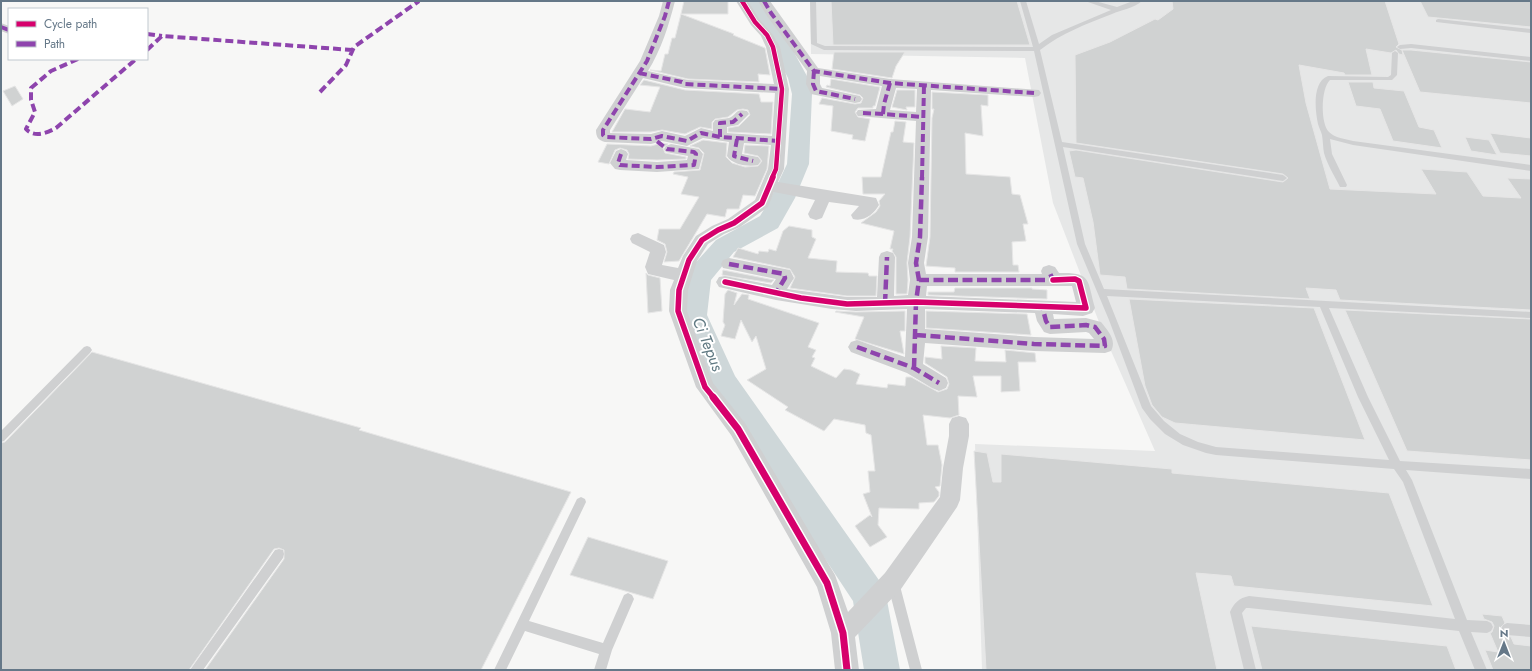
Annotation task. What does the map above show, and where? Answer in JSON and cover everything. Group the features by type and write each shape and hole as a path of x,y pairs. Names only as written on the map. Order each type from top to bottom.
{"street":[{"path":"669,1 665,16 647,61 603,130 605,137 654,139 662,136 687,141 701,133 720,137 779,140"},
{"path":"742,1 767,35 773,47 782,89 779,140 774,186 762,203 734,222 702,240 689,260 679,290 678,311 705,386 738,429 827,583 848,628 847,670"},
{"path":"764,1 814,71 813,84 816,91 855,99"},
{"path":"814,71 890,83 1034,93"},
{"path":"639,73 682,82 685,84 782,89"},
{"path":"882,114 890,83"},
{"path":"914,368 918,280 916,264 920,237 924,85"},
{"path":"863,113 923,117"},
{"path":"720,137 720,123 733,122 742,114"},
{"path":"737,138 734,156 753,161"},
{"path":"621,154 618,162 620,165 657,167 694,165 696,154 694,152 667,149 654,139"},
{"path":"774,186 824,196 872,203 870,208 859,215"},
{"path":"816,214 824,196"},
{"path":"638,239 658,249 659,252 653,268 654,270 684,275"},
{"path":"885,304 887,257"},
{"path":"729,264 784,274 785,278 776,293"},
{"path":"724,282 776,293 846,304 916,302 1086,308 1079,281 1051,275 918,280"},
{"path":"916,335 980,339 1006,343 1105,346 1104,338 1095,327 1086,325 1050,327 1046,321 1042,306"},
{"path":"857,347 914,368 939,383"},
{"path":"848,628 886,588 950,500 953,468 959,436 959,424"}],"lane":[{"path":"813,1 814,44 824,48 1036,49 1054,36 1139,1"},
{"path":"1023,1 1036,49 1081,244 1147,408 1152,416 1167,430 1185,442 1204,449 1216,451 1531,474"},
{"path":"1088,1 1119,10"},
{"path":"1438,21 1531,31"},
{"path":"1400,47 1411,46 1531,59"},
{"path":"1343,185 1328,154 1319,94 1322,83 1328,78 1390,79 1394,75 1395,53"},
{"path":"1325,132 1337,140 1353,143 1531,168"},
{"path":"1058,144 1283,178"},
{"path":"1101,292 1531,315"},
{"path":"1323,304 1363,397 1397,465 1407,480 1463,626 1482,670"},
{"path":"1,438 87,350"},
{"path":"500,670 581,502"},
{"path":"196,670 279,554"},
{"path":"886,588 916,670"},
{"path":"600,670 606,650 628,598"},
{"path":"1250,670 1236,612 1243,603 1249,602 1463,626 1487,627"},
{"path":"522,625 606,650"},
{"path":"1507,629 1531,631"}],"shaded area":[{"path":"810,1 1531,1 1531,670 982,670 975,444 1155,451 1104,335 1053,203 1025,58 811,54"}],"building":[{"path":"684,1 728,1 728,14 681,14"},
{"path":"831,1 1017,1 1030,45 833,45"},
{"path":"1172,1 1385,1 1399,44 1396,47 1402,50 1403,55 1399,54 1396,50 1391,53 1366,49 1372,75 1345,75 1344,73 1299,65 1306,103 1330,189 1436,194 1421,169 1467,172 1483,196 1521,198 1507,178 1531,179 1531,310 1340,300 1336,290 1306,288 1310,299 1127,289 1125,277 1100,275 1093,222 1083,178 1075,177 1069,151 1076,150 1283,182 1288,178 1283,174 1076,143 1075,55 1110,42 1155,19 1158,20 1173,9"},
{"path":"1420,1 1531,1 1531,27 1428,17"},
{"path":"681,14 734,34 733,35 765,48 770,75 758,74 759,82 688,79 650,70 661,71 665,54 668,54 672,38 675,38"},
{"path":"1402,50 1531,62 1531,103 1420,92"},
{"path":"834,52 905,52 896,66 892,78 832,69"},
{"path":"831,79 880,87 875,106 873,106 873,108 858,108 855,112 858,117 870,119 865,141 852,139 853,135 831,131 833,106 819,104 822,98 855,104 861,103 863,98 860,95 826,87 827,85 830,86"},
{"path":"644,80 685,90 759,94 761,102 773,102 771,134 728,132 728,128 739,126 750,115 748,110 743,109 737,110 728,117 715,119 712,122 712,129 700,127 685,134 662,130 651,132 612,132 625,109 650,112 660,87 640,85"},
{"path":"1348,82 1373,82 1374,88 1404,91 1419,127 1434,130 1442,148 1393,141 1380,109 1356,106"},
{"path":"15,86 23,99 12,106 3,91"},
{"path":"897,90 915,90 915,107 906,107 907,110 892,107"},
{"path":"932,92 988,95 988,106 981,105 983,136 965,133 966,174 1010,177 1012,194 1020,195 1028,224 1023,224 1026,241 1012,242 1013,265 1018,265 1019,272 955,272 955,268 926,266 930,237 932,118 934,109 932,109"},
{"path":"895,121 906,122 903,142 914,143 910,237 907,263 907,294 896,294 896,257 892,251 893,249 890,249 894,231 861,223 876,212 880,206 879,201 885,194 863,194 862,177 881,177 891,132 893,132"},
{"path":"1490,133 1531,138 1531,156 1500,153"},
{"path":"1465,137 1489,140 1497,155 1471,151"},
{"path":"703,140 727,143 726,157 732,163 745,167 758,166 762,161 758,156 744,153 745,145 769,146 767,169 755,196 743,195 739,209 727,209 725,217 707,214 679,261 664,262 667,252 665,244 657,240 659,229 680,229 699,197 681,194 688,177 673,174 674,172 700,170 704,153 699,148 690,146"},
{"path":"662,143 668,144 663,148 665,153 686,157 686,159 628,159 629,154 627,150 620,148 615,150 609,164 598,162 607,144 651,146"},
{"path":"789,226 812,230 812,237 816,239 808,258 837,261 836,272 868,273 869,276 877,276 876,296 847,296 790,288 795,277 790,269 733,257 738,248 758,254 759,251 768,252 769,249 776,251 783,231"},
{"path":"723,270 774,280 771,283 722,275"},
{"path":"646,273 648,275 660,278 662,311 648,313"},
{"path":"955,288 1032,288 1047,290 1047,299 928,295 928,292 954,292"},
{"path":"728,290 737,293 734,305 742,294 749,295 748,299 819,323 808,347 816,350 812,357 815,358 811,366 836,378 844,369 851,370 860,374 856,384 887,388 888,384 905,386 906,377 911,377 938,392 947,389 949,384 947,377 925,363 925,357 942,359 941,346 976,348 975,361 1006,362 1005,350 1035,353 1036,362 1018,362 1020,391 1001,392 1001,376 973,376 977,397 958,396 959,415 950,418 923,415 927,445 938,445 942,465 940,486 935,487 939,492 939,496 934,502 919,503 919,509 879,508 878,525 887,537 870,547 855,526 870,515 872,517 863,494 870,492 868,471 875,471 871,435 866,433 865,425 834,419 824,431 785,410 788,407 747,380 766,369 756,336 752,342 741,320 735,339 721,336 725,325 723,322 725,294"},
{"path":"1129,299 1314,308 1365,440 1175,423 1162,417 1152,405 1145,386"},
{"path":"1345,310 1531,319 1531,460 1407,451"},
{"path":"905,311 905,331 900,331 904,354 855,339 864,317 835,312"},
{"path":"926,311 1027,314 1031,335 926,328"},
{"path":"92,352 361,428 359,430 571,492 481,670 205,670 284,559 284,550 279,548 274,549 189,670 1,670 1,443 5,442"},
{"path":"974,451 987,453 993,482 1001,482 1001,454 1172,469 1172,473 1389,493 1433,606 1234,586 1231,576 1196,573 1217,670 986,670"},
{"path":"588,537 668,561 653,599 570,575"},
{"path":"1482,614 1502,616 1505,623 1500,628 1502,634 1511,637 1514,644 1531,646 1531,670 1493,670 1485,650 1498,652 1490,633 1492,632 1494,626 1492,622 1484,619"},
{"path":"1251,626 1447,646 1456,670 1262,670"}],"waterway":[{"name":"Ci Tepus","path":"757,1 798,78 802,94 798,164 783,198 769,222 725,246 698,277 694,315 724,383 869,595 882,670"}],"marked path":[{"path":"320,92 346,65 354,47 419,1"},
{"path":"669,1 665,16 647,61 603,130 603,135 605,137 651,139 662,136 687,141 701,133 720,137 779,141"},
{"path":"764,1 771,13 814,71 890,83 1034,93"},
{"path":"1,27 8,30"},
{"path":"148,34 162,36"},
{"path":"148,49 162,36 352,50"},
{"path":"76,60 51,71 31,88 31,100 35,112 26,129 32,134 49,132 56,128 135,60"},
{"path":"814,71 813,84 816,91 855,99"},
{"path":"639,73 682,82 685,84 782,89"},
{"path":"890,83 884,104 883,114 923,117"},
{"path":"914,368 916,302 919,280 916,263 920,237 924,85"},
{"path":"863,113 883,114"},
{"path":"720,137 720,123 733,122 742,114"},
{"path":"621,154 618,163 620,165 657,167 694,165 696,154 694,152 667,149 654,139"},
{"path":"737,139 734,156 753,161"},
{"path":"885,304 887,257"},
{"path":"729,264 784,274 785,278 776,293"},
{"path":"919,280 1053,280 1049,271"},
{"path":"916,335 1034,344 1105,346 1104,339 1095,327 1086,325 1050,327 1046,321 1042,306"},
{"path":"857,347 914,368 939,383"}],"cycle path":[{"path":"742,1 755,22 767,35 773,47 782,89 776,169 762,203 734,223 718,230 702,240 689,260 679,290 678,311 705,387 738,429 827,583 843,633 847,670"},
{"path":"725,282 832,303 864,304 916,302 1086,308 1079,281 1075,279 1053,280"}]}
